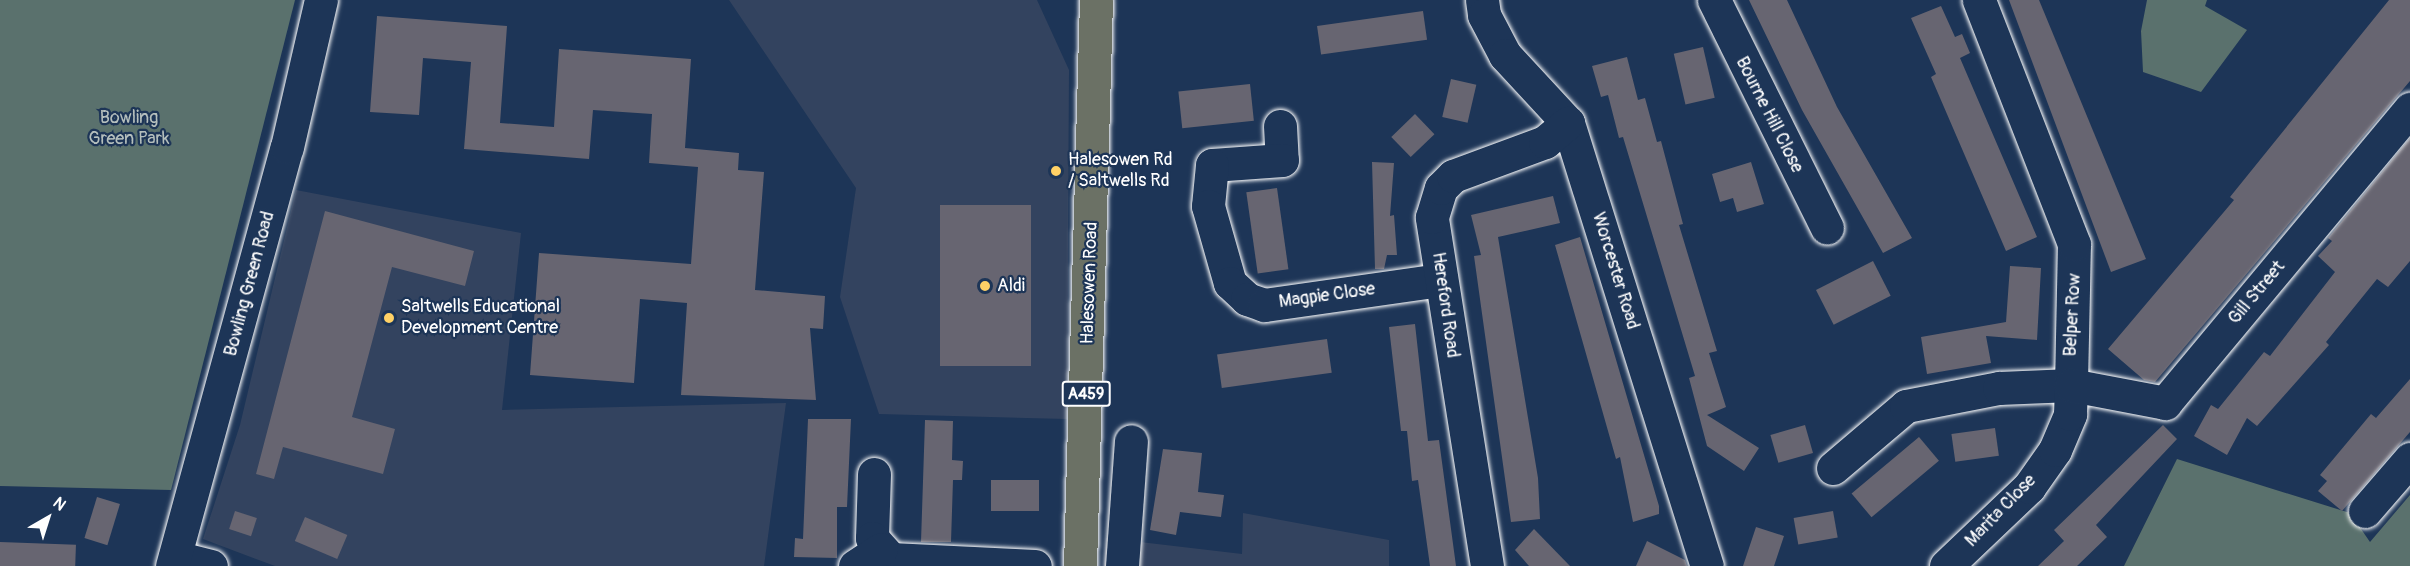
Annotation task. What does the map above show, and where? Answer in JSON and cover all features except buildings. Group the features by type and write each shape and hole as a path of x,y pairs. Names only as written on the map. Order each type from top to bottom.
{"main road":[{"name":"Halesowen Road","path":"1080,566 1096,0"}],"street":[{"name":"Bowling Green Road","path":"174,561 287,147 321,0"},
{"name":"Worcester Road","path":"1482,0 1484,15 1505,55 1568,123 1707,566"},
{"name":"Bourne Hill Close","path":"1714,0 1827,228"},
{"name":"Belper Row","path":"1979,0 2074,244 2071,385"},
{"name":"Gill Street","path":"2071,385 2164,403 2408,115"},
{"name":"Hereford Road","path":"1487,566 1440,280 1432,217 1442,188 1469,166 1545,142 1568,123"},
{"name":"Magpie Close","path":"1280,126 1282,160 1212,165 1208,206 1230,283 1247,299 1264,305 1440,280"},
{"path":"1833,468 1906,406 1999,388 2071,385"},
{"name":"Marita Close","path":"1947,566 2029,487 2055,450 2070,414 2071,385"},
{"path":"1122,566 1131,441"},
{"path":"2365,511 2410,459"},
{"path":"874,474 872,538 868,557 1035,566"},
{"path":"174,561 211,566"}],"shaded area":[{"path":"729,0 1037,0 1069,70 1067,419 879,414 840,297 856,188"},
{"name":"Saltwells Educational Development Centre","path":"296,190 521,233 502,410 786,403 764,566 275,566 203,539 240,425"},
{"path":"1243,513 1389,540 1389,566 1104,566 1106,538 1242,554"}],"green space":[{"name":"Bowling Green Park","path":"0,0 295,0 171,490 0,486"},
{"path":"2147,0 2207,0 2205,6 2247,30 2201,92 2143,72 2141,31"},
{"path":"2177,459 2350,513 2370,542 2410,495 2410,566 2124,566"}],"place":[{"name":"Halesowen Rd / Saltwells Rd","path":"1056,171"},
{"name":"Aldi","path":"985,286"},
{"name":"Saltwells Educational Development Centre","path":"389,318"}]}
